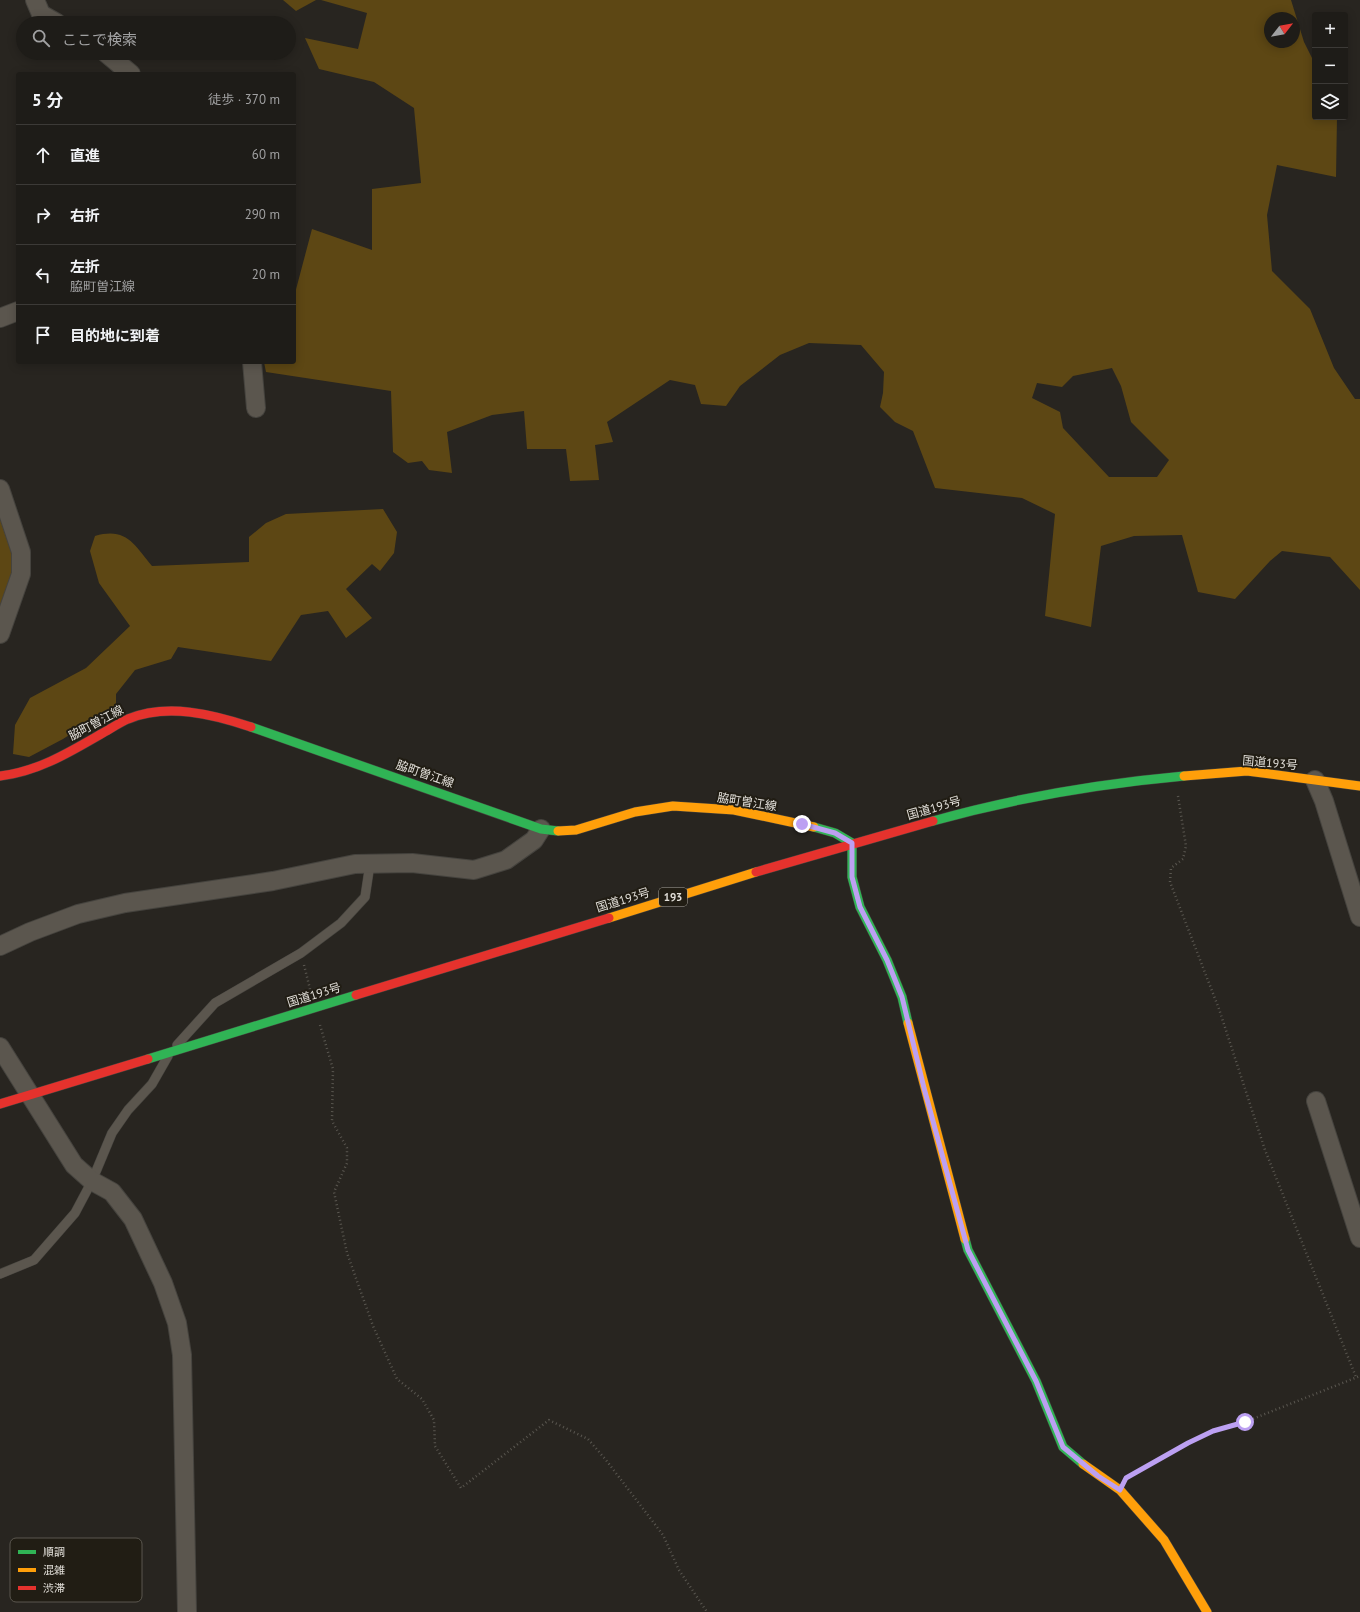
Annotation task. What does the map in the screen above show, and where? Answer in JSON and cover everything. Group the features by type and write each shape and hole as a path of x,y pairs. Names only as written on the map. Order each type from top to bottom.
{"main road":[{"name":"脇町曽江線","path":"0,776 9,775 55,760 128,719 156,711 197,712 264,732 428,788 541,829 563,832 576,830 634,812 674,806 734,810 794,822 835,833 852,843"},
{"name":"国道193号","path":"0,1104 852,843 987,806 1064,790 1174,777 1247,771 1360,786"},
{"path":"852,843 852,877 860,907 887,960 902,997 924,1088 968,1250 1036,1381 1063,1447 1098,1476 1120,1490 1164,1540 1206,1612"}],"street":[{"path":"35,0 42,14 45,16"},
{"path":"114,60 129,72"},
{"path":"0,318 16,312"},
{"path":"252,364 256,408"},
{"path":"0,489 21,552 21,574 0,634"},
{"path":"1315,780 1324,801 1360,917"},
{"path":"0,946 30,932 78,914 125,903 273,881 355,864 412,864 474,870 506,860 534,840 541,829"},
{"path":"0,1047 29,1096 74,1165 92,1181 112,1192 133,1218 163,1283 177,1323 182,1355 187,1612"},
{"path":"1316,1101 1353,1195 1360,1238"}],"lane":[{"path":"0,1274 34,1260 75,1212 92,1181 112,1133 128,1110 152,1084 171,1052 215,1003 301,953 341,923 365,897 370,864"}],"path":[{"path":"1174,777 1186,846 1183,859 1171,868 1170,882 1218,1009 1265,1150 1356,1377"},
{"path":"301,953 333,1069 332,1121 347,1148 347,1164 334,1192 347,1253 373,1326 396,1379 422,1399 434,1420 435,1446 461,1488 549,1420 588,1439 663,1535 679,1570 707,1612"},
{"path":"1120,1490 1126,1478 1188,1443 1213,1431 1245,1422 1360,1376"}],"shaded area":[{"path":"283,0 316,0 296,11"},
{"path":"321,0 1291,0 1295,12 1264,12 1264,48 1300,48 1300,29 1304,42 1312,58 1312,120 1337,120 1336,177 1277,165 1267,215 1272,271 1310,309 1334,368 1355,399 1360,399 1360,590 1330,557 1282,551 1270,561 1235,599 1198,592 1182,535 1134,536 1101,546 1091,627 1045,616 1055,514 1022,498 935,488 913,431 895,422 880,407 883,393 884,372 861,345 809,343 780,355 740,386 726,406 701,404 695,385 670,380 607,422 613,442 595,445 599,480 570,481 566,449 527,449 524,411 492,415 447,432 452,473 429,470 422,461 408,463 393,452 391,391 266,372 264,364 296,364 296,289 312,229 372,250 372,189 421,183 414,108 374,82 319,69 305,38 358,49 367,13","holes":["1112,368 1121,386 1131,422 1169,460 1157,477 1109,477 1063,428 1060,412 1032,398 1037,383 1062,387 1073,376"]},
{"path":"0,507 16,563 0,616"},
{"path":"383,509 397,532 394,553 380,571 372,564 346,589 372,618 346,638 328,611 301,615 271,661 178,647 171,659 135,670 116,694 116,705 63,739 29,757 13,754 15,725 30,698 86,668 130,626 99,583 90,551 95,536 115,534 122,536 134,545 152,566 249,562 249,537 266,523 286,514"}],"traffic: fast":[{"path":"251,727 541,829 558,831"},
{"path":"933,821 996,805 1057,792 1184,776"},
{"path":"814,827 835,833 852,843 852,877 860,907 887,960 902,997 908,1023"},
{"path":"148,1059 356,995"},
{"path":"965,1239 968,1250 1036,1381 1063,1447 1083,1464"}],"traffic: slow":[{"path":"1184,776 1247,771 1360,786"},
{"path":"558,831 576,830 635,812 673,806 734,810 814,827"},
{"path":"609,918 756,872"},
{"path":"908,1023 965,1239"},
{"path":"1083,1464 1120,1490 1164,1540 1207,1612"}],"traffic: jam":[{"path":"0,776 14,774 40,766 77,748 128,719 143,714 174,711 190,712 221,718 251,727"},
{"path":"756,872 933,821"},
{"path":"356,995 609,918"},
{"path":"0,1104 148,1059"}],"route":[{"path":"802,824 835,833 852,843 852,877 860,907 887,960 902,997 924,1088 968,1250 990,1295 1036,1381 1063,1447 1098,1476 1120,1490 1126,1478 1188,1443 1213,1431 1245,1422"}]}
